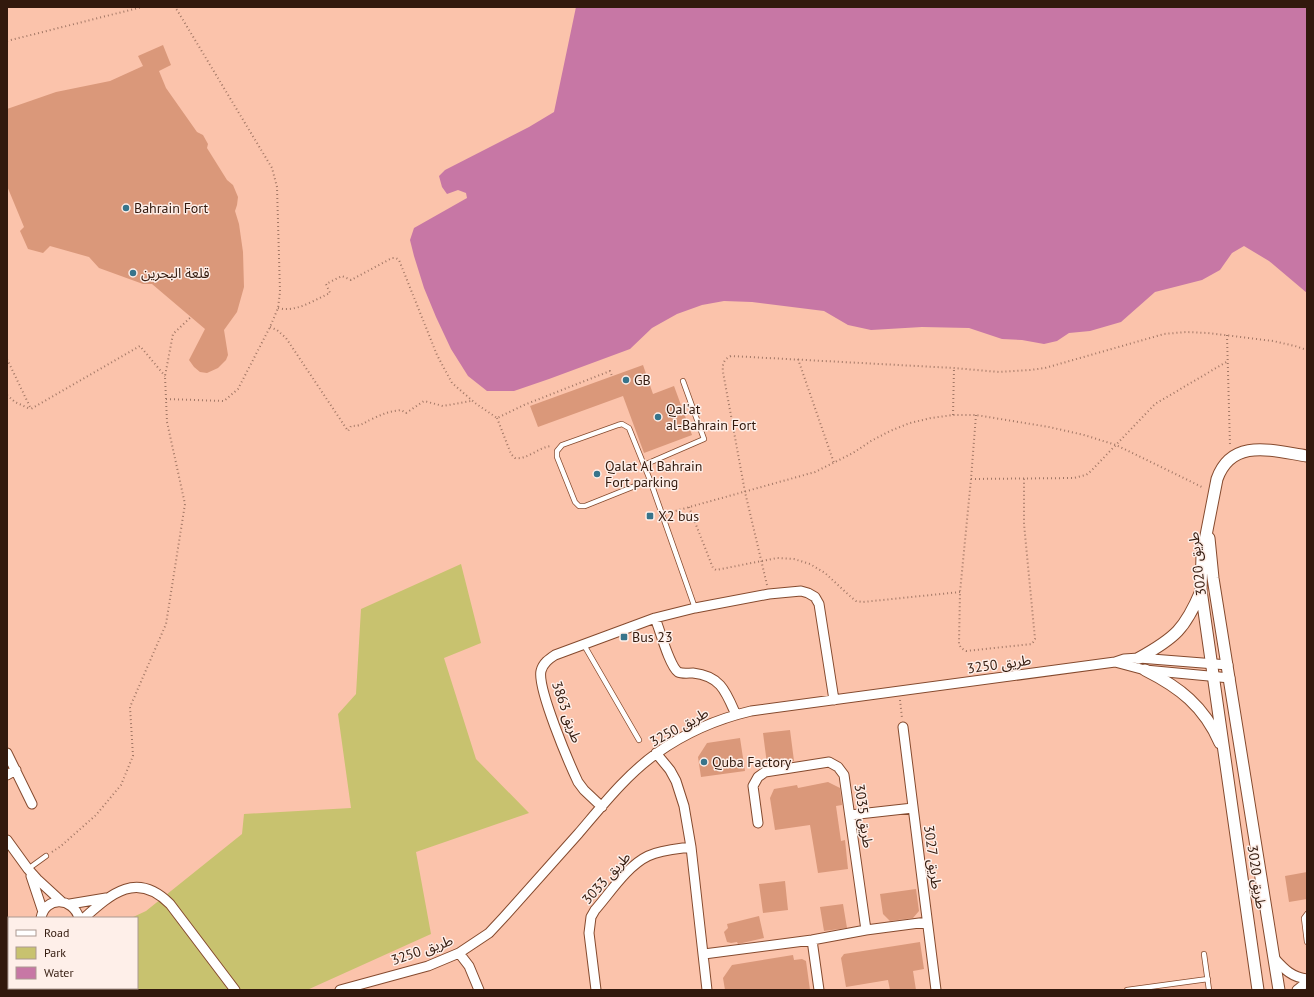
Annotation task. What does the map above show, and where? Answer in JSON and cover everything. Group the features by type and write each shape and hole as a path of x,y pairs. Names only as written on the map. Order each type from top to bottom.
{"street":[{"path":"1209,523 1220,469 1236,454 1246,450 1265,449 1307,456"},
{"name":"طريق 3020","path":"1209,523 1202,556 1201,590 1258,990"},
{"name":"طريق 3020","path":"1209,523 1213,578 1280,990"},
{"path":"1139,658 1160,647 1183,626 1192,613 1201,590"},
{"name":"طريق 3863","path":"602,806 584,790 572,770 551,714 541,679 541,672 544,665 555,655 655,618 695,608 769,594 801,591 815,597 819,604 834,700"},
{"path":"655,618 673,667 680,673 707,675 716,681 726,691 736,715"},
{"name":"طريق 3250","path":"340,990 428,966 460,953 489,933 602,806 628,779 656,753 691,732 708,724 751,711 1139,658 1228,665"},
{"name":"طريق 3250","path":"1115,662 1145,670 1230,678"},
{"path":"1145,670 1166,680 1186,695 1202,712 1215,732 1225,754"},
{"name":"طريق 3027","path":"903,727 936,990"},
{"path":"7,753 32,804"},
{"path":"656,753 670,770 680,791 691,847 707,990"},
{"name":"طريق 3035","path":"758,823 753,786 758,777 765,772 829,762 838,766 844,775 866,930"},
{"path":"7,775 16,770"},
{"path":"850,815 913,808"},
{"path":"7,840 28,869 44,887 77,912 79,917"},
{"name":"طريق 3033","path":"596,990 589,932 591,917 595,910 628,871 638,862 658,852 691,847"},
{"path":"28,869 37,891 40,916"},
{"path":"85,917 106,898 121,890 133,887 147,888 160,894 170,904 235,990"},
{"path":"40,916 51,904 106,898"},
{"path":"704,954 812,940 866,930 927,922"},
{"path":"812,940 819,990"},
{"path":"460,953 469,966 479,990"},
{"path":"1275,959 1290,974 1307,981 1297,990"}],"lane":[{"path":"644,465 704,439 683,381"},
{"path":"650,480 585,506 579,506 575,502 557,457 557,451 560,446 622,424 629,428 650,480 661,515 695,608"},
{"path":"584,645 639,740"},
{"path":"28,869 46,856"},
{"path":"1307,914 1304,918 1307,942"},
{"path":"1204,954 1209,990"},
{"path":"1127,990 1208,979"}],"path":[{"path":"7,41 142,7"},
{"path":"166,399 224,401 238,389 270,327 278,308 280,292 278,187 272,168 174,7"},
{"path":"278,308 287,310 296,308 330,293 326,284 342,276 351,280 392,258 398,258 444,369 452,383 472,401 497,418 511,454 515,458 520,458 549,446 560,446"},
{"path":"46,856 62,846 96,815 121,785 133,756 130,706 166,624 185,504 167,422 165,376 173,334 190,317"},
{"path":"270,327 277,330 286,338 348,431 351,426 360,426 371,419 389,412 401,410 406,413 424,401 443,406 472,401"},
{"path":"769,594 745,492 723,372 723,364 728,358 735,355 999,372 1045,368 1164,334 1186,332 1227,335 1284,343 1307,350"},
{"path":"1227,335 1231,458"},
{"path":"31,409 140,346 165,376"},
{"path":"7,359 31,409"},
{"path":"798,359 834,463"},
{"path":"971,479 1080,477 1091,471 1155,404 1228,361"},
{"path":"953,415 954,368"},
{"path":"497,418 524,405 610,371 612,376"},
{"path":"7,395 15,402 31,409"},
{"path":"661,515 815,472 834,463 890,431 910,423 953,415 976,415 1049,426 1084,435 1116,445 1214,494"},
{"path":"976,415 960,592 959,644 961,648 966,651 1032,644 1034,642 1035,639 1024,524 1024,478"},
{"path":"689,507 713,568 719,570 777,558 788,558 810,564 825,573 856,601 863,602 960,592"},
{"path":"899,691 903,727"}],"green space":[{"path":"461,564 481,643 444,658 476,759 529,813 416,852 431,934 307,990 7,990 7,953 8,989 138,989 138,917 133,917 146,911 242,834 244,814 351,808 338,714 356,694 361,609"}],"water":[{"path":"576,7 1307,7 1307,293 1269,261 1244,246 1232,253 1220,270 1202,280 1155,292 1121,322 1090,331 1069,333 1057,341 1044,344 1022,340 1002,339 969,328 922,327 871,330 848,325 824,311 752,302 724,301 702,305 677,314 652,328 630,349 514,391 487,391 468,376 451,349 424,288 410,240 414,228 467,198 466,193 458,190 447,194 442,187 439,176 445,170 529,127 554,112"}],"building":[{"name":"Bahrain Fort","path":"163,45 171,65 159,71 166,88 197,132 203,135 208,144 207,148 227,180 233,185 238,197 235,211 239,224 243,252 244,287 237,312 224,330 228,355 226,360 218,368 207,373 200,372 189,360 205,329 152,284 143,284 99,268 89,257 50,246 43,253 28,249 20,231 24,227 7,186 7,109 56,92 110,81 143,66 138,56"},
{"name":"Qal'at al-Bahrain Fort","path":"643,365 653,394 674,386 692,435 644,453 623,396 538,427 530,406"},
{"path":"790,730 794,761 767,764 763,733"},
{"path":"740,738 745,771 701,777 698,757 707,743"},
{"path":"828,782 840,788 842,805 836,806 841,841 845,840 848,869 818,873 810,825 775,830 770,798 774,789 797,785 798,788"},
{"path":"1307,872 1307,899 1289,902 1285,876"},
{"path":"785,881 788,910 763,913 759,884"},
{"path":"916,889 919,911 913,918 890,921 883,914 880,894"},
{"path":"843,904 847,928 824,931 820,907"},
{"path":"759,916 764,938 738,944 737,942 727,942 724,932 728,928 727,924"},
{"path":"920,942 924,969 913,971 916,990 890,990 888,980 846,987 841,958 844,954"},
{"path":"793,955 794,960 802,959 806,961 810,990 725,990 723,978 732,965"}],"place":[{"name":"Bahrain Fort","path":"126,208"},
{"name":"قلعة البحرين","path":"133,273"},
{"name":"GB","path":"626,380"},
{"name":"Qal'at al-Bahrain Fort","path":"658,417"},
{"name":"Qalat Al Bahrain Fort parking","path":"597,474"},
{"name":"X2 bus","path":"650,516"},
{"name":"Bus 23","path":"624,637"},
{"name":"Quba Factory","path":"704,762"}]}
